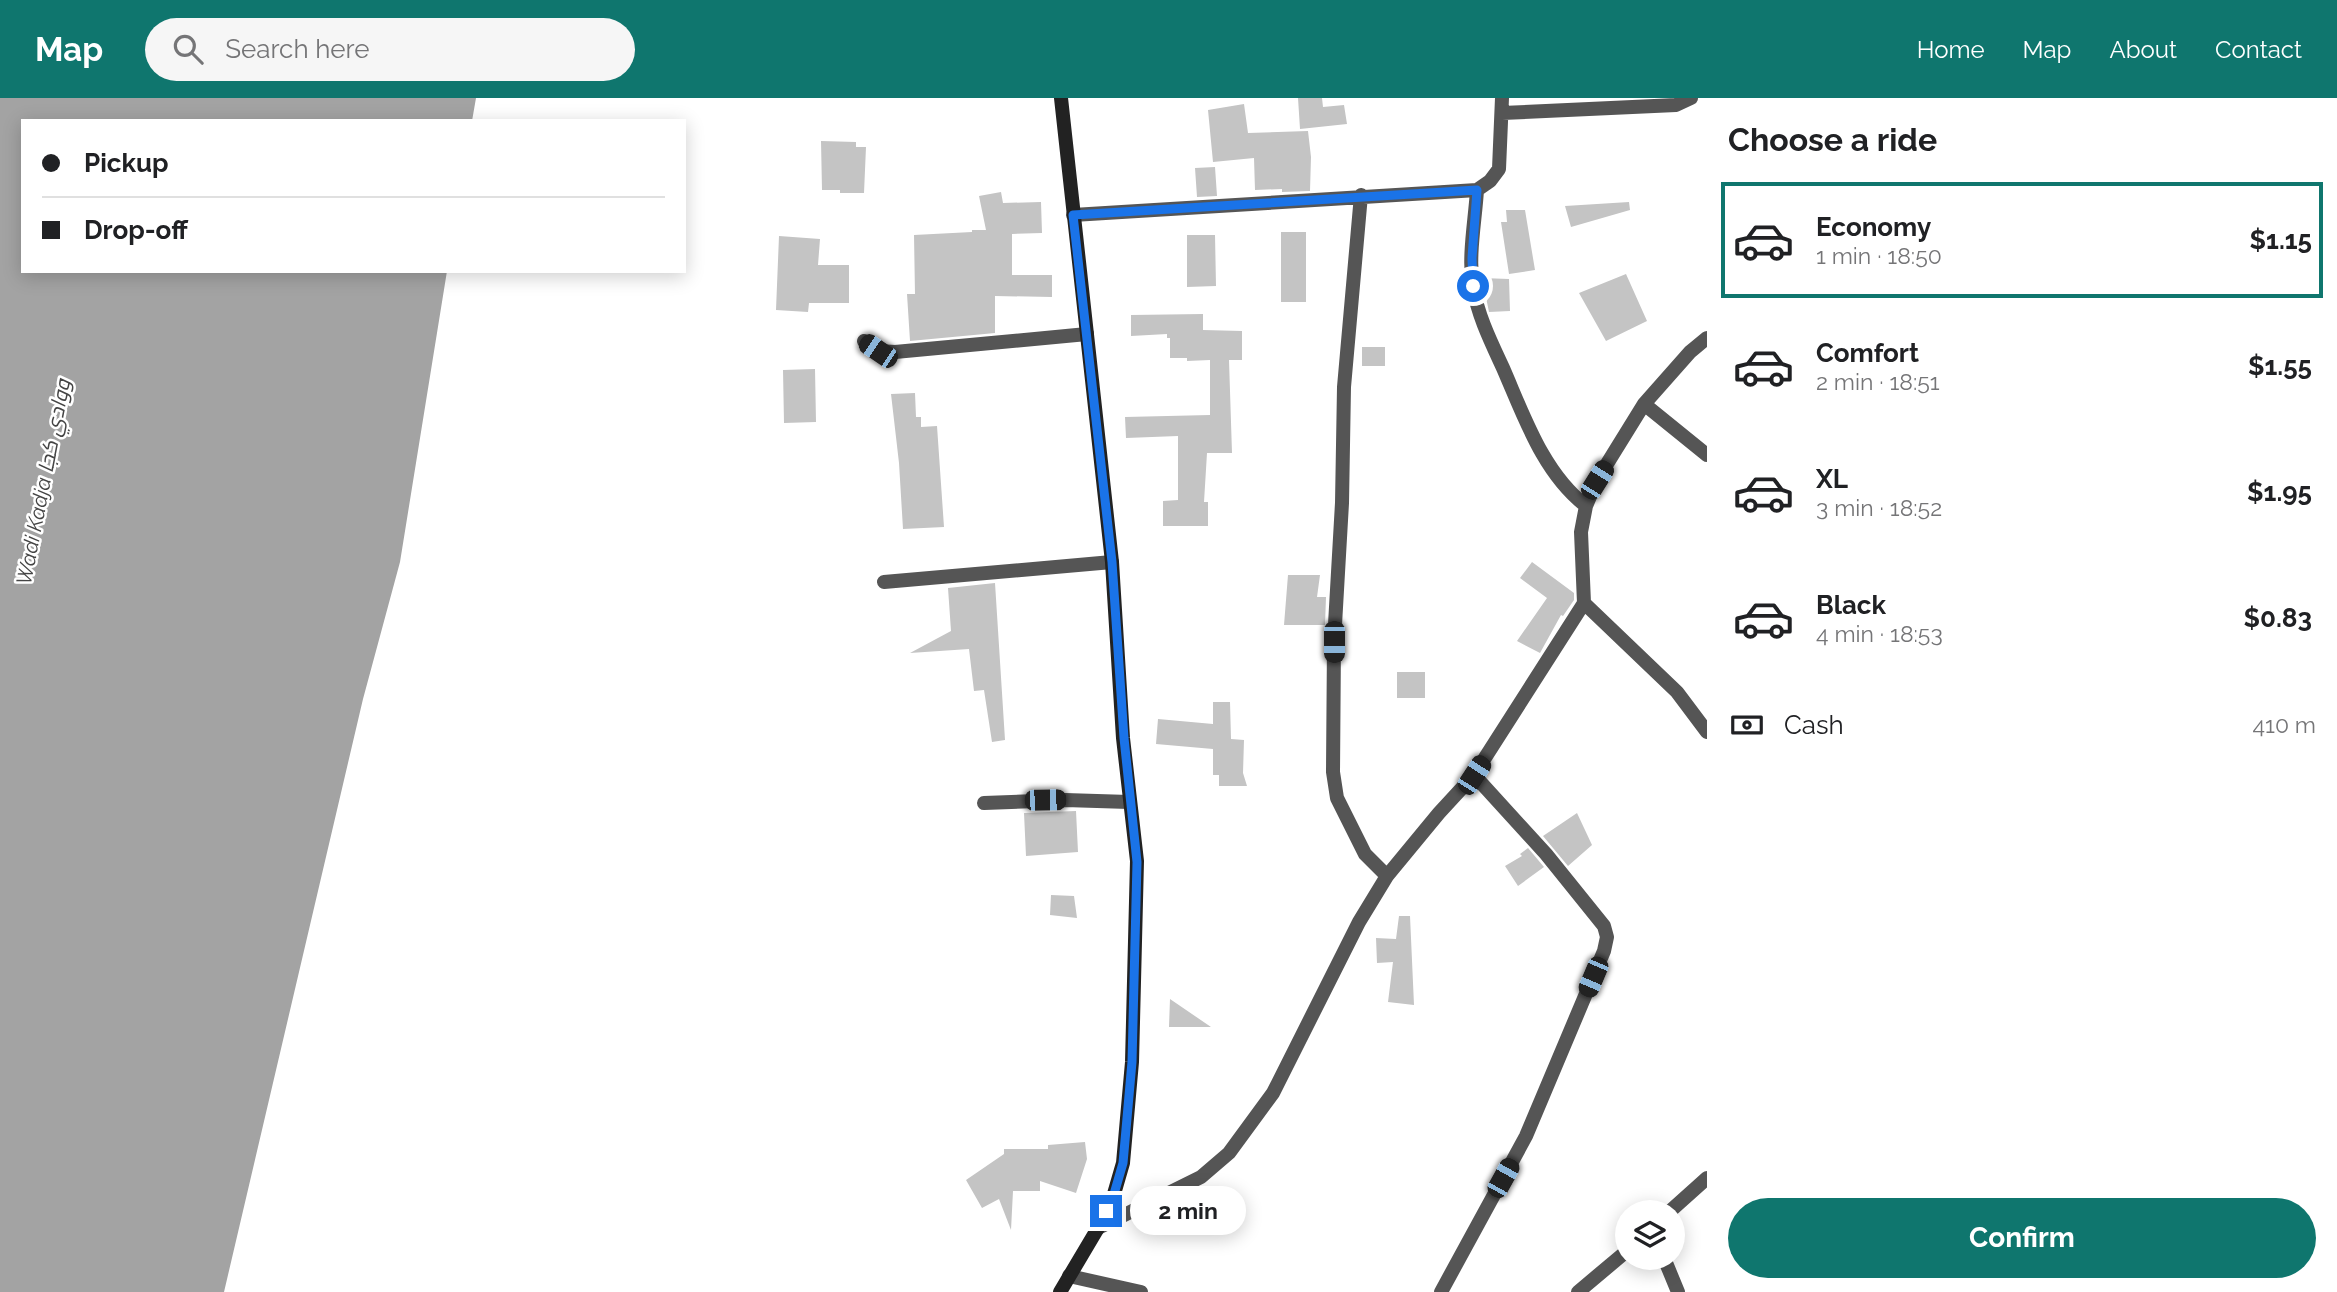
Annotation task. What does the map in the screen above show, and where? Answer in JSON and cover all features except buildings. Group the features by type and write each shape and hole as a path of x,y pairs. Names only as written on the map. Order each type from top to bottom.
{"main road":[{"path":"1060,1292 1098,1228 1114,1194 1123,1163 1132,1062 1137,862 1129,802 1112,562 1061,98"}],"street":[{"path":"1073,215 1361,195 1477,190 1490,181 1499,169 1502,106 1676,105 1691,98"},
{"path":"1477,190 1472,258 1473,286 1480,316 1532,434 1560,479 1574,497 1586,506"},
{"path":"1361,195 1344,387 1342,503 1334,642 1333,772 1338,799 1360,845 1365,854 1387,876"},
{"path":"864,341 878,351 895,352 1087,334"},
{"path":"1098,1228 1201,1177 1229,1153 1273,1093 1359,922 1387,876 1474,775 1584,603 1581,531 1586,506 1597,480 1644,404 1690,352 1707,338"},
{"path":"1644,404 1707,455"},
{"path":"884,582 1112,562"},
{"path":"1584,603 1677,692 1707,732"},
{"path":"1441,1292 1526,1136 1604,951 1607,937 1604,926 1546,854 1474,775"},
{"path":"984,803 1065,800 1129,802"},
{"path":"1682,1200 1707,1178"},
{"path":"1578,1292 1615,1261"},
{"path":"1669,1270 1678,1292"},
{"path":"1069,1276 1140,1292"}],"water":[{"name":"Wadi Kadja ووادي كجا","path":"0,98 476,98 472,119 21,119 21,273 447,273 400,562 363,699 224,1292 0,1292"}],"route":[{"path":"1106,1211 1123,1163 1132,1062 1137,862 1129,802 1112,562 1073,215 1361,195 1477,190 1472,258 1473,286"}]}
